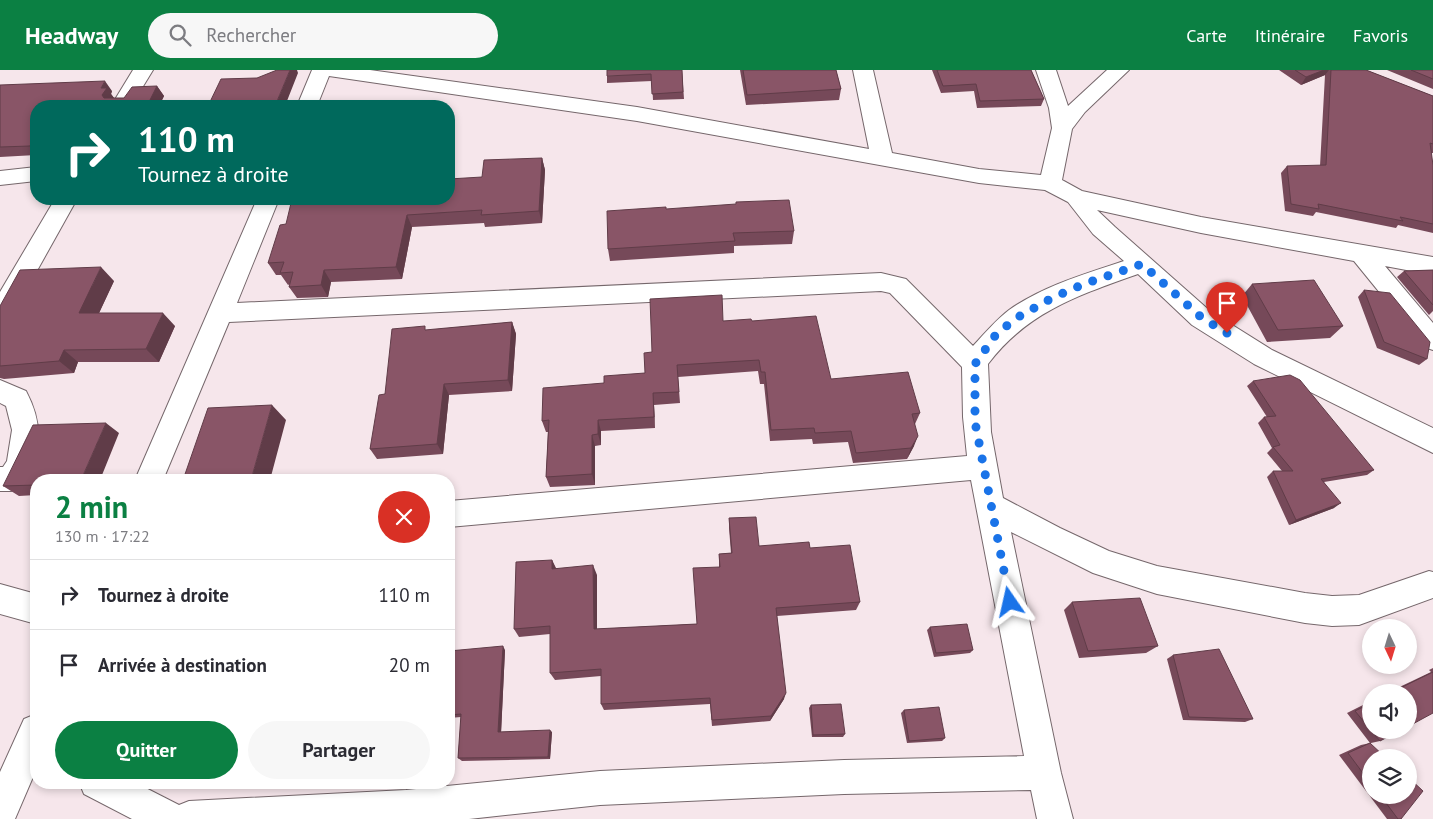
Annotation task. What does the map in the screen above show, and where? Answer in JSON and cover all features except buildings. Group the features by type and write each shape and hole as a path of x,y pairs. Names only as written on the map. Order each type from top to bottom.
{"street":[{"path":"124,100 142,70"},
{"path":"310,100 322,70"},
{"path":"327,70 637,114 979,176 1050,183 1076,197 1201,225 1433,266"},
{"path":"863,70 882,158"},
{"path":"1046,70 1059,108 1062,128 1050,183"},
{"path":"1062,128 1078,107 1118,70"},
{"path":"0,178 30,175"},
{"path":"1076,197 1085,212 1106,234 1202,318 1263,357 1433,442"},
{"path":"0,314 63,205"},
{"path":"152,474 266,205"},
{"path":"1363,254 1433,340"},
{"path":"1055,819 982,467 975,422 975,364 997,333 1020,316 1052,298 1084,284 1142,264"},
{"path":"221,313 881,282 897,285 975,364"},
{"path":"0,391 17,399 26,430 20,464 11,479 0,479"},
{"path":"455,513 982,467"},
{"path":"991,506 1050,538 1104,563 1157,580 1305,608 1332,611 1359,610 1432,585"},
{"path":"0,599 30,607"},
{"path":"0,812 30,752"},
{"path":"189,819 406,808 600,788 844,777 1044,773"},
{"path":"110,789 169,819"}],"route":[{"path":"1010,602 982,467 975,422 975,364 997,333 1020,316 1052,298 1084,284 1142,264 1202,318 1227,333"}]}
